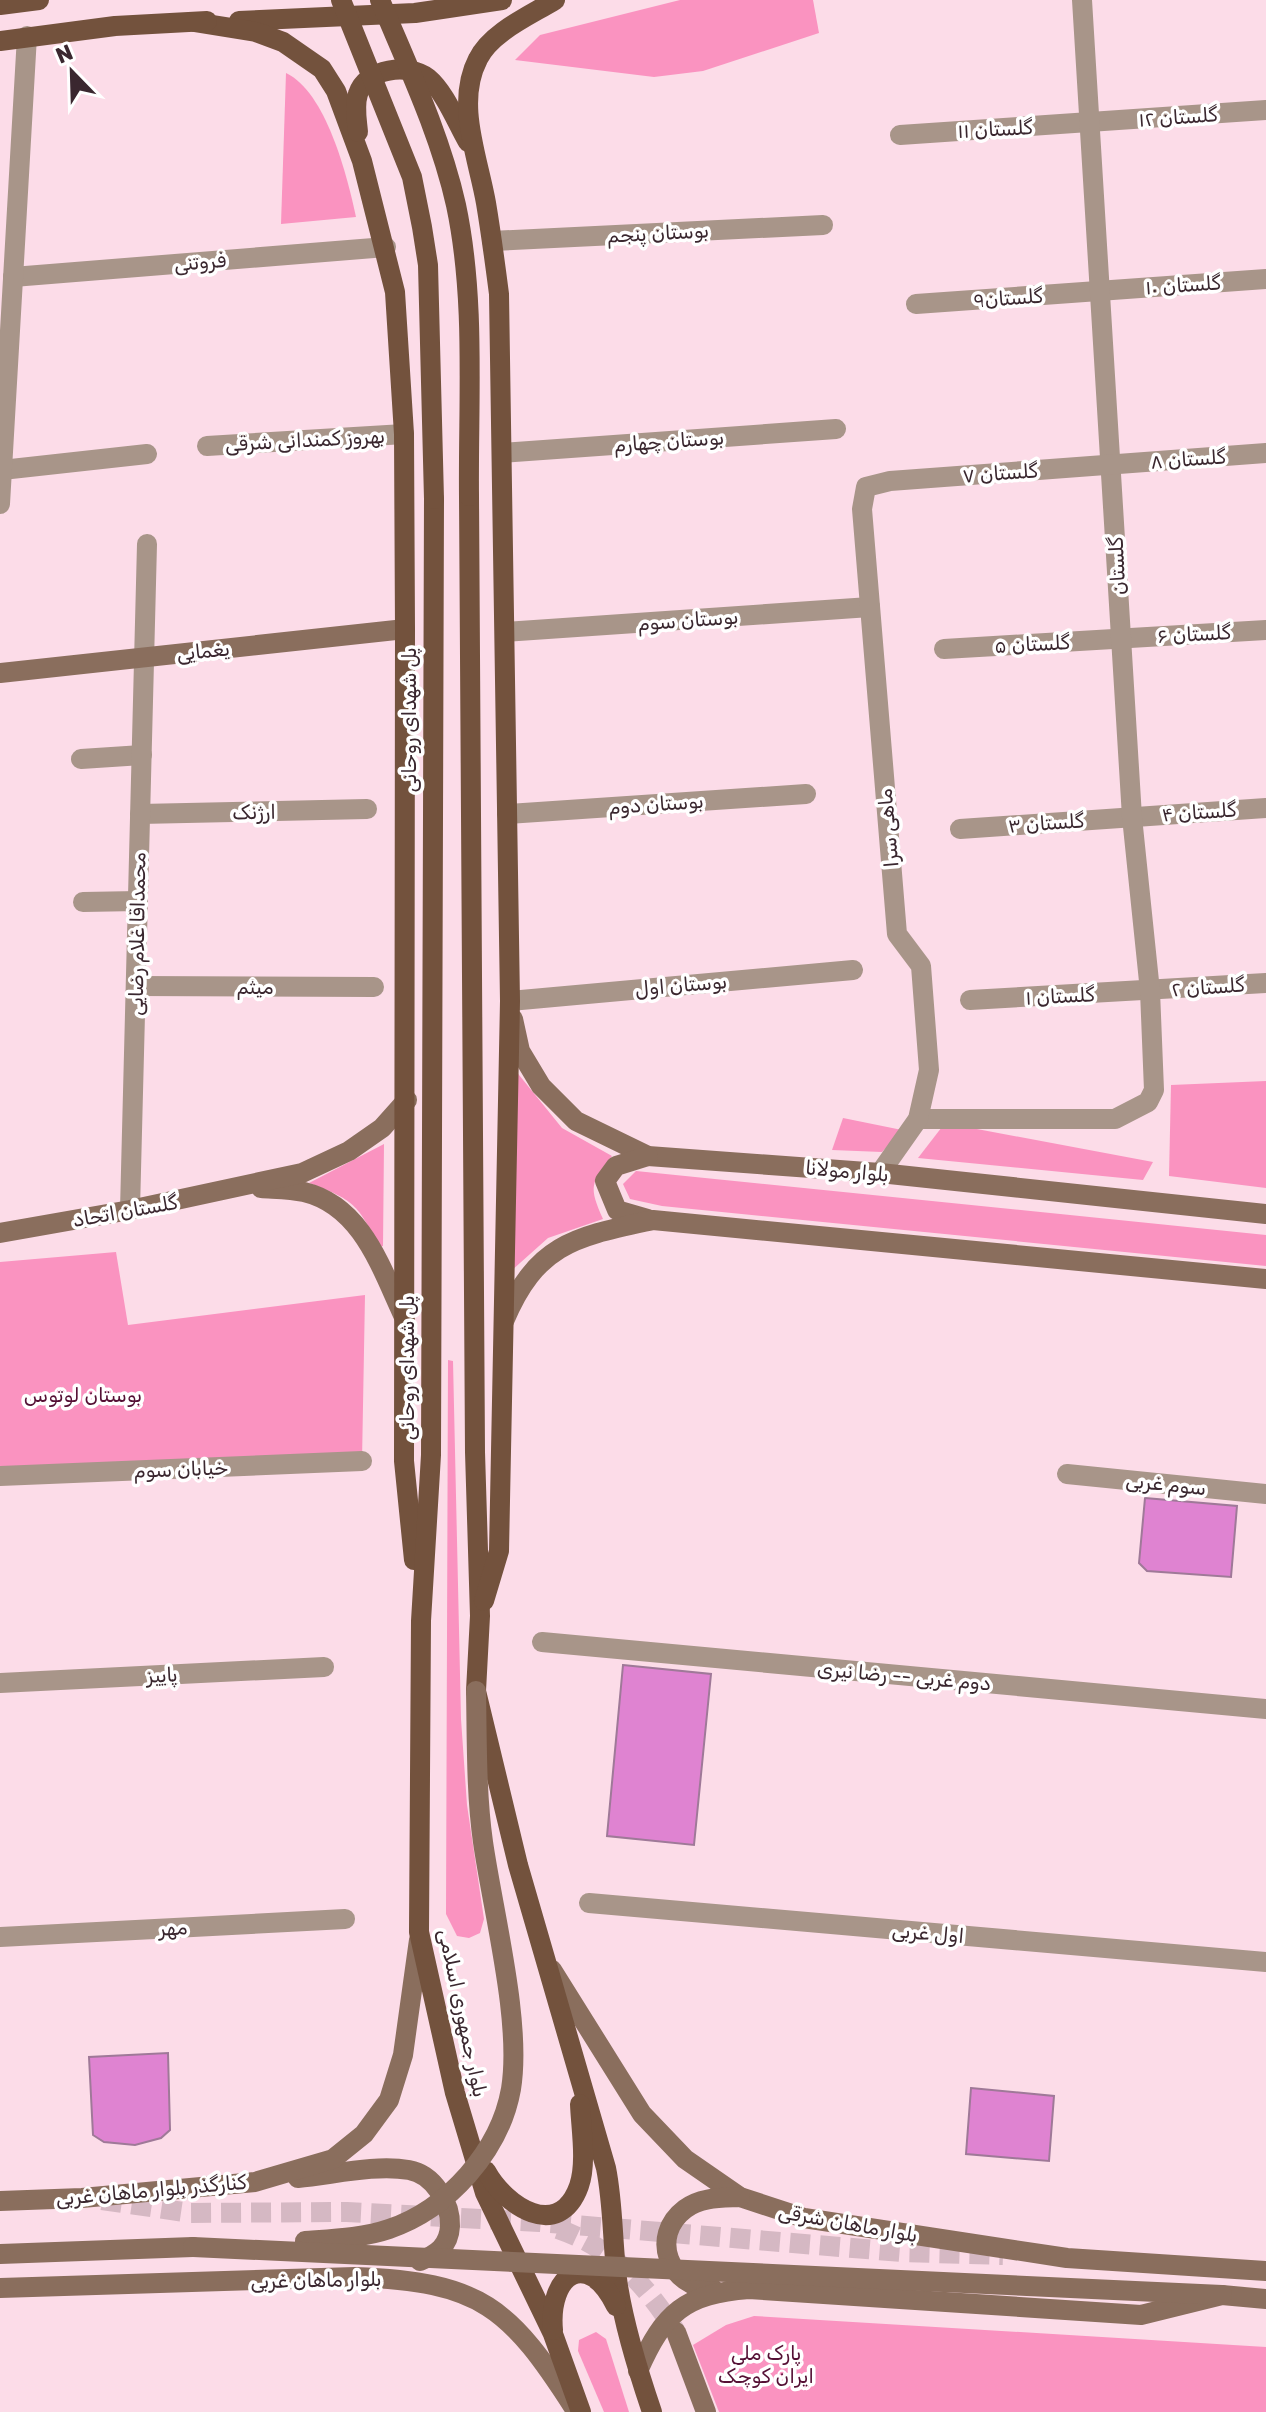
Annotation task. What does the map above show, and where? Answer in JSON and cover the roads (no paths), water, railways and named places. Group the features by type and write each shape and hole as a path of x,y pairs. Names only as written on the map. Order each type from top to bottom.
{"main road":[{"path":"0,5 39,0"},
{"name":"پل شهدای روحانی","path":"341,0 412,177 428,265 434,499 431,1455"},
{"path":"0,2254 342,2239 389,2229 435,2205 466,2179 492,2140 511,2090 512,2044 482,1838 476,1691 480,1616 475,1452 465,267 446,164 380,0"},
{"path":"0,41 115,26 415,13 502,0"},
{"path":"480,1616 499,1551 510,1001 499,294 492,241 473,149 468,101 470,79 478,56 494,40 555,0"},
{"path":"194,22 256,32 283,42 322,69 336,91 362,161 386,247 399,334 404,434 405,629 407,1100 404,1461 421,1621"},
{"path":"362,161 356,112 358,92 368,79 402,69 415,70 431,80 473,149"},
{"name":"یغمایی","path":"0,673 405,629"},
{"name":"بلوار مولانا","path":"510,1001 520,1051 541,1086 576,1121 648,1156 880,1173 1266,1214"},
{"path":"249,1187 302,1173 349,1151 382,1128 407,1100"},
{"path":"648,1156 616,1166 605,1181 617,1210 653,1220 1266,1279"},
{"path":"249,1187 306,1192 343,1210 367,1240 405,1319"},
{"name":"گلستان اتحاد","path":"0,1233 249,1187"},
{"path":"502,1326 518,1289 535,1265 551,1253 597,1232 653,1220"},
{"name":"بلوار جمهوری اسلامی","path":"431,1455 421,1621 419,1932 455,2093 485,2193 553,2334 579,2412"},
{"path":"476,1691 518,1865 613,2206 617,2283 638,2371 652,2412"},
{"name":"کنارگذر بلوار ماهان غربی","path":"0,2201 82,2198 255,2182 333,2159 364,2134 389,2100 403,2055 419,1932"},
{"name":"بلوار ماهان شرقی","path":"546,1960 642,2114 685,2159 740,2197 804,2218 1067,2258 1266,2271"},
{"path":"455,2093 496,2189 509,2203 528,2213 552,2214 571,2203 580,2183 579,2078"},
{"path":"255,2182 388,2170 411,2170 425,2177 437,2189 450,2213 446,2244 435,2255 406,2266 355,2277"},
{"path":"740,2197 706,2200 687,2207 673,2221 667,2239 668,2256 677,2275 689,2285 1141,2315 1222,2295"},
{"path":"193,2247 1266,2299"},
{"path":"553,2334 555,2294 561,2282 574,2273 589,2273 600,2280 628,2333"},
{"name":"بلوار ماهان غربی","path":"0,2288 355,2277 412,2280 450,2287 507,2319 529,2340 579,2412"},
{"path":"638,2371 659,2332 677,2310 697,2297 738,2289"},
{"path":"676,2332 706,2412"}],"street":[{"name":"گلستان","path":"918,1119 1124,1117 1148,1102 1154,1090 1150,991 1132,817 1082,0"},
{"path":"0,504 27,36"},
{"name":"گلستان ۱۲","path":"1090,123 1266,110"},
{"name":"گلستان ۱۱","path":"900,135 1090,123"},
{"name":"بوستان پنجم","path":"492,241 823,225"},
{"name":"فروتنی","path":"13,277 386,247"},
{"name":"گلستان ۱۰","path":"1100,291 1266,279"},
{"name":"گلستان۹","path":"916,304 1100,291"},
{"name":"بوستان چهارم","path":"502,453 836,429"},
{"name":"بهروز کمندانی شرقی","path":"207,446 404,434"},
{"name":"گلستان ۸","path":"1110,465 1266,453"},
{"path":"2,470 147,454"},
{"name":"گلستان ۷","path":"890,481 1110,465"},
{"name":"ماهی سرا","path":"880,1173 918,1119 929,1070 921,966 897,934 862,497 866,487 890,481"},
{"name":"محمداقا غلام رضایی","path":"130,1210 147,544"},
{"name":"بوستان سوم","path":"505,632 870,607"},
{"name":"گلستان ۶","path":"1121,639 1266,630"},
{"name":"گلستان ۵","path":"944,649 1121,639"},
{"path":"81,759 142,755"},
{"name":"بوستان دوم","path":"507,814 806,794"},
{"name":"گلستان ۴","path":"1132,817 1266,808"},
{"name":"ارژنک","path":"140,814 367,809"},
{"name":"گلستان ۳","path":"960,829 1132,817"},
{"path":"83,902 138,901"},
{"name":"بوستان اول","path":"510,1001 853,970"},
{"name":"گلستان ۲","path":"1150,991 1266,983"},
{"name":"میثم","path":"136,986 374,987"},
{"name":"گلستان ۱","path":"970,1000 1150,991"},
{"name":"خیابان سوم","path":"0,1476 362,1461"},
{"name":"سوم غربی","path":"1067,1474 1266,1494"},
{"name":"دوم غربی -- رضا نیری","path":"542,1642 1266,1709"},
{"name":"پاییز","path":"0,1683 324,1667"},
{"name":"اول غربی","path":"589,1903 1266,1962"},
{"name":"مهر","path":"0,1937 345,1919"}],"tunnel":[{"path":"102,2200 191,2213 347,2212 539,2222 901,2252 1003,2255"},
{"path":"558,2229 595,2246 626,2270 653,2299 676,2332"}],"park label":[{"name":"بوستان لوتوس","path":"83,1395"},
{"name":"پارک ملی ایران کوچک","path":"766,2364"}]}
